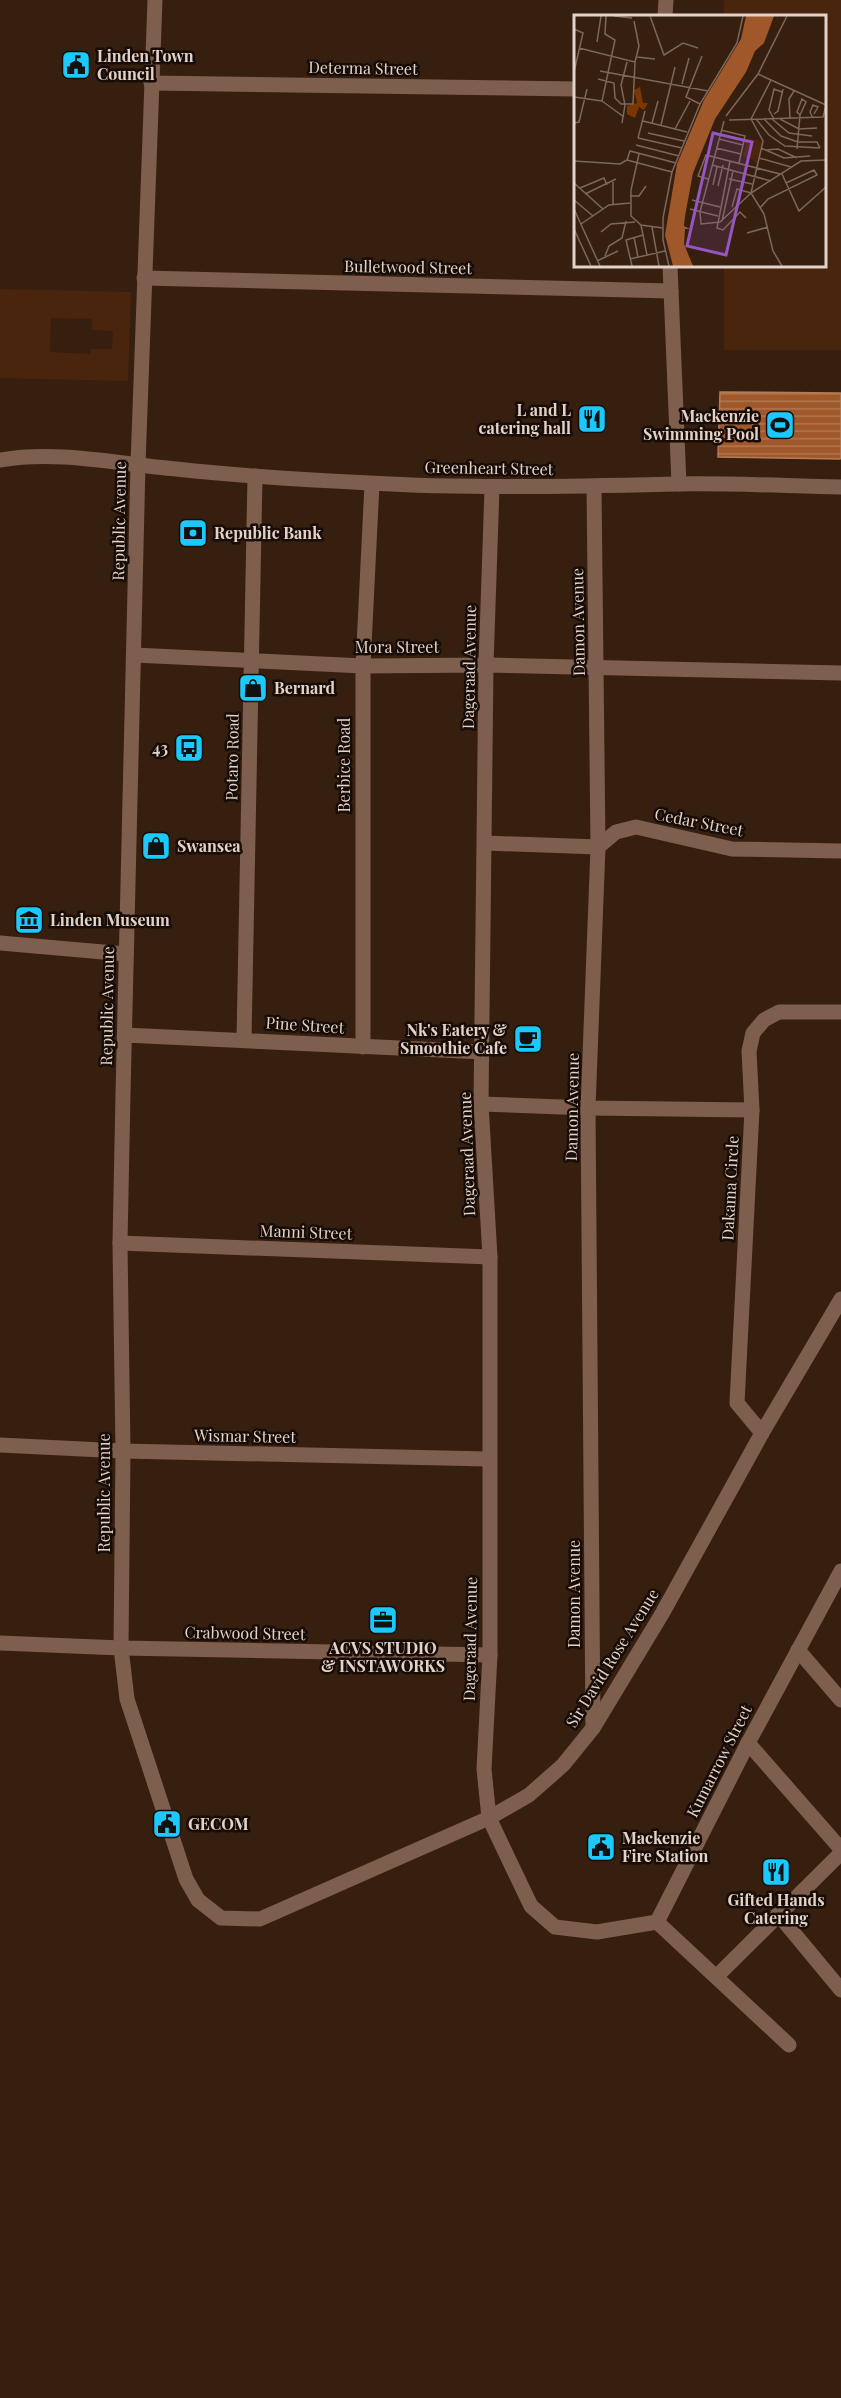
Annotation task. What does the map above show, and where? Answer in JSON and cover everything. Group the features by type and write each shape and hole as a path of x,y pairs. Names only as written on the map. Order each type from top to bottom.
{"street":[{"name":"Republic Avenue","path":"154,0 138,464 120,1243 123,1451 121,1648 127,1699 186,1880 198,1900 221,1918"},
{"path":"665,15 666,0"},
{"name":"Determa Street","path":"151,83 574,89"},
{"path":"670,267 679,484"},
{"name":"Bulletwood Street","path":"144,278 671,291"},
{"name":"Greenheart Street","path":"0,460 57,457 105,459 255,476 372,484 492,488 679,484 841,487"},
{"name":"Potaro Road","path":"244,1039 255,476"},
{"name":"Berbice Road","path":"363,1047 363,666 372,484"},
{"name":"Damon Avenue","path":"593,1728 588,1108 598,847 594,487"},
{"name":"Dageraad Avenue","path":"489,1818 484,1769 490,1655 488,1459 490,1257 482,1104 486,665 492,488"},
{"name":"Mora Street","path":"134,655 363,666 486,665 841,673"},
{"name":"Cedar Street","path":"598,847 616,832 636,827 732,849 841,851"},
{"path":"485,843 598,847"},
{"path":"0,943 126,954"},
{"name":"Dakama Circle","path":"762,1433 737,1403 752,1110 749,1051 753,1034 764,1020 779,1012 841,1012"},
{"name":"Pine Street","path":"125,1035 483,1052"},
{"path":"482,1104 752,1110"},
{"name":"Manni Street","path":"120,1243 490,1257"},
{"name":"Sir David Rose Avenue","path":"221,1918 260,1919 489,1818 529,1795 563,1765 593,1728 663,1612 762,1433 841,1299"},
{"name":"Wismar Street","path":"0,1445 123,1451 488,1459"},
{"name":"Kumarrow Street","path":"657,1922 748,1743 841,1571"},
{"name":"Crabwood Street","path":"0,1643 121,1648 490,1655"},
{"path":"798,1650 841,1700"},
{"path":"717,1976 841,1851 748,1743"},
{"path":"489,1818 531,1906 555,1927 597,1932 657,1922 789,2045"},
{"path":"778,1914 841,1990"}],"shaded area":[{"path":"724,0 841,0 841,350 724,350 724,267 826,267 826,15 724,15"},
{"path":"0,289 131,292 128,381 0,378","holes":["51,318 92,319 92,330 113,331 112,349 91,349 91,354 50,352"]},
{"name":"Mackenzie Swimming Pool","path":"720,392 841,393 841,458 718,457"}],"place":[{"name":"Linden Town Council","path":"76,65"},
{"name":"L and L catering hall","path":"592,419"},
{"name":"Mackenzie Swimming Pool","path":"780,425"},
{"name":"Republic Bank","path":"193,533"},
{"name":"Bernard","path":"253,688"},
{"name":"43","path":"189,748"},
{"name":"Swansea","path":"156,846"},
{"name":"Linden Museum","path":"29,920"},
{"name":"Nk's Eatery & Smoothie Cafe","path":"528,1039"},
{"name":"ACVS STUDIO & INSTAWORKS","path":"383,1620"},
{"name":"GECOM","path":"167,1824"},
{"name":"Mackenzie Fire Station","path":"601,1847"},
{"name":"Gifted Hands Catering","path":"776,1872"}]}
